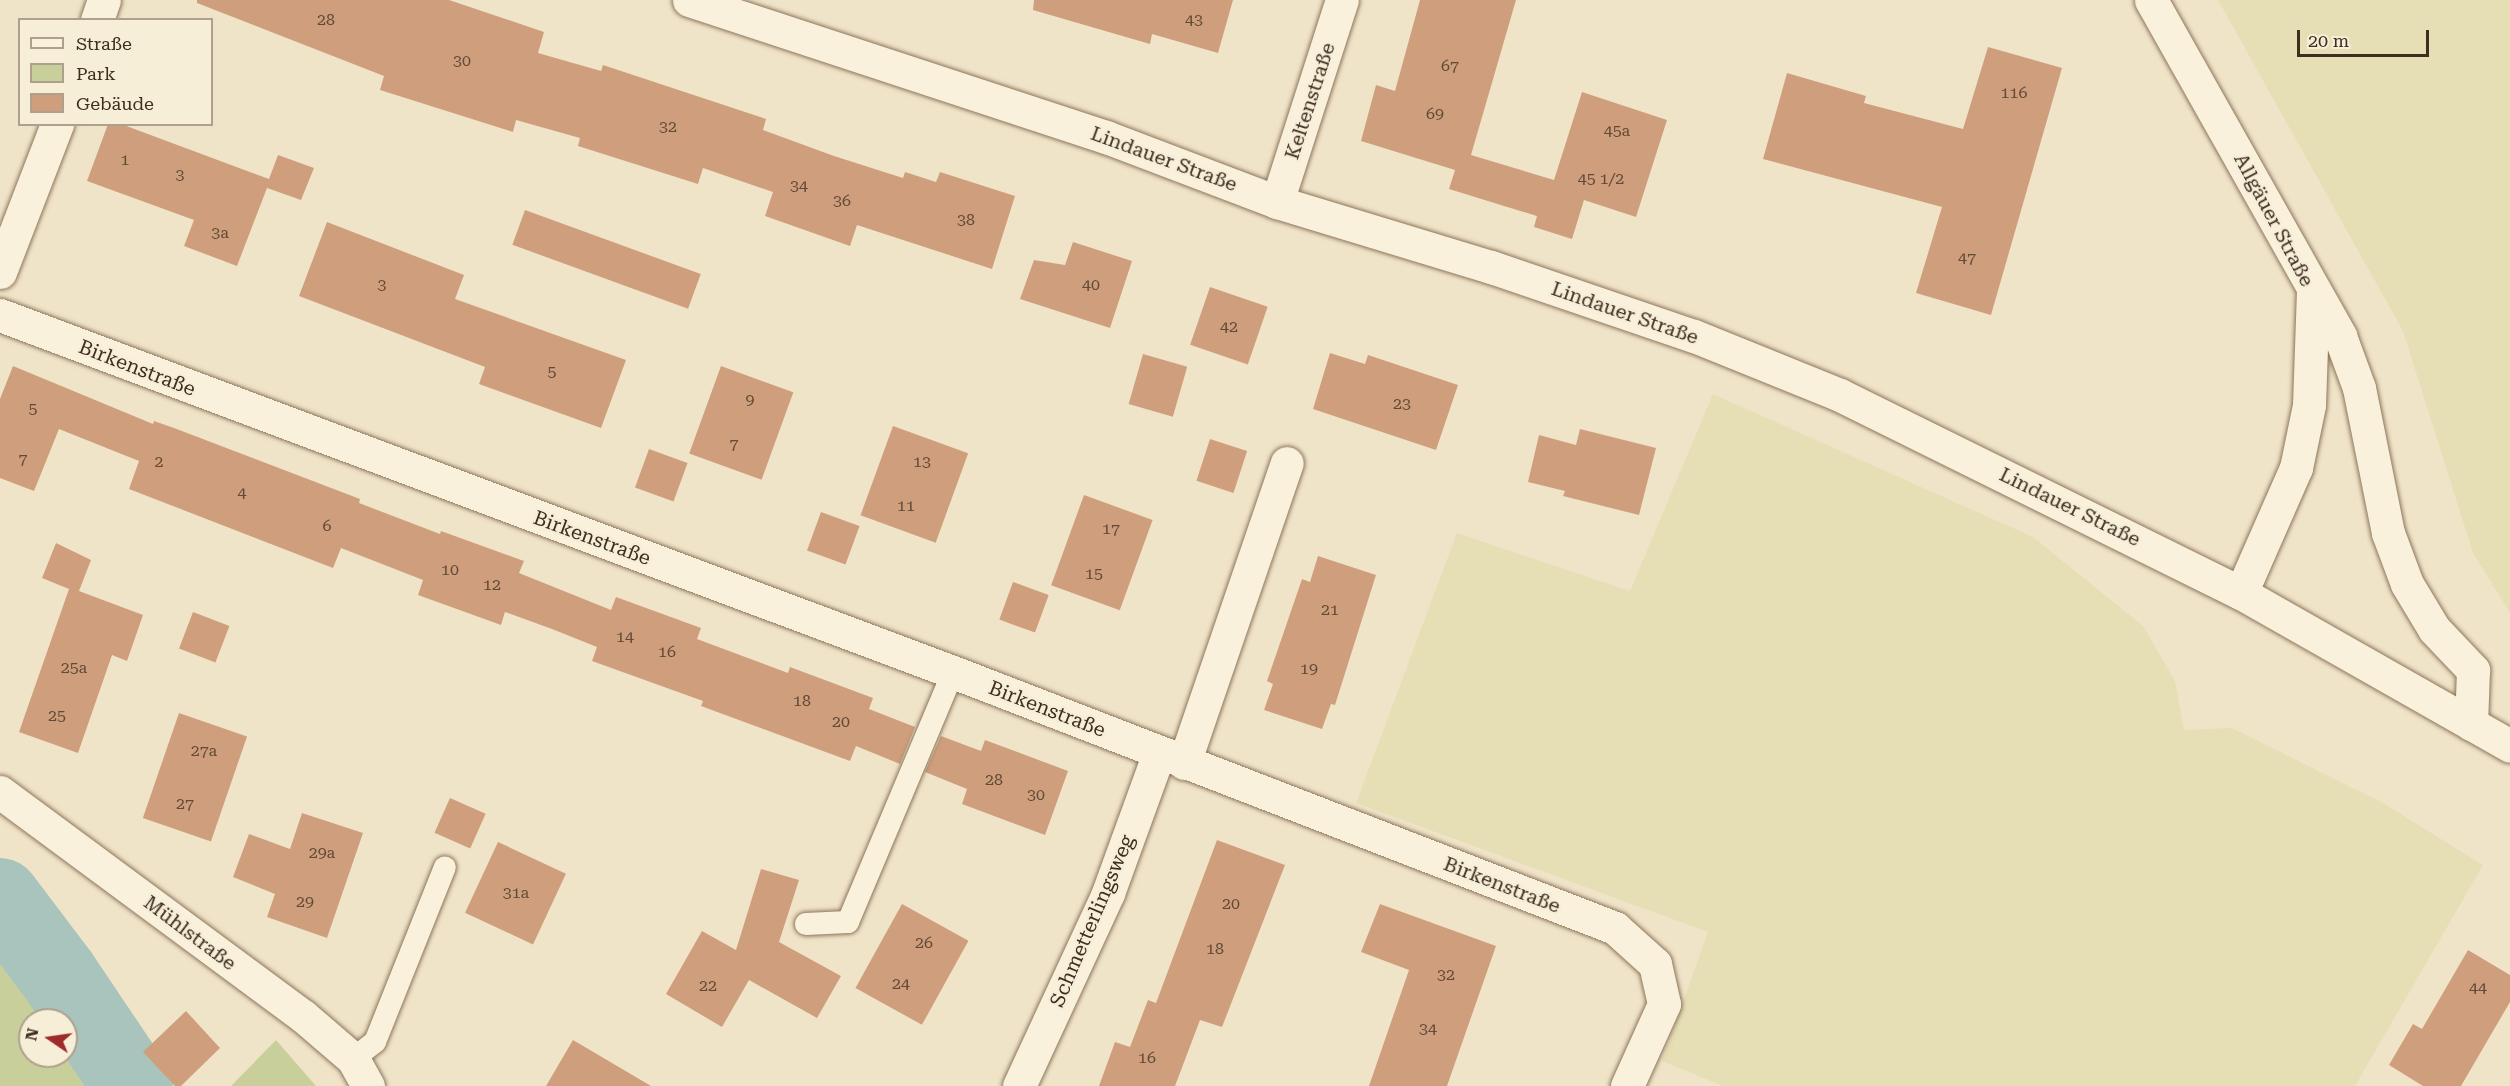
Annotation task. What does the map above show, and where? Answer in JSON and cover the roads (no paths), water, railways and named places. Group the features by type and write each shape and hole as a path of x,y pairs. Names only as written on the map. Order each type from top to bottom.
{"street":[{"path":"98,18 104,0"},
{"name":"Lindauer Straße","path":"689,0 1106,137 1277,202 1491,267 1672,329 1840,395 2241,593 2510,746"},
{"name":"Keltenstraße","path":"1277,202 1342,0"},
{"name":"Allgäuer Straße","path":"2151,0 2313,290 2309,405 2296,468 2241,593"},
{"path":"0,272 56,126"},
{"path":"2313,290 2340,336 2359,388 2388,533 2407,584 2434,628 2473,670 2471,724"},
{"name":"Birkenstraße","path":"0,315 953,672 1615,928 1655,964 1664,1004 1627,1086"},
{"path":"1171,758 1287,463"},
{"name":"Schmetterlingsweg","path":"1018,1086 1171,758"},
{"name":"Mühlstraße","path":"0,792 303,1016 360,1073"}],"lane":[{"path":"806,924 848,922 953,672"},
{"path":"360,1073 375,1042 445,867"}],"waterway":[{"path":"0,898 59,976 133,1086"}]}
